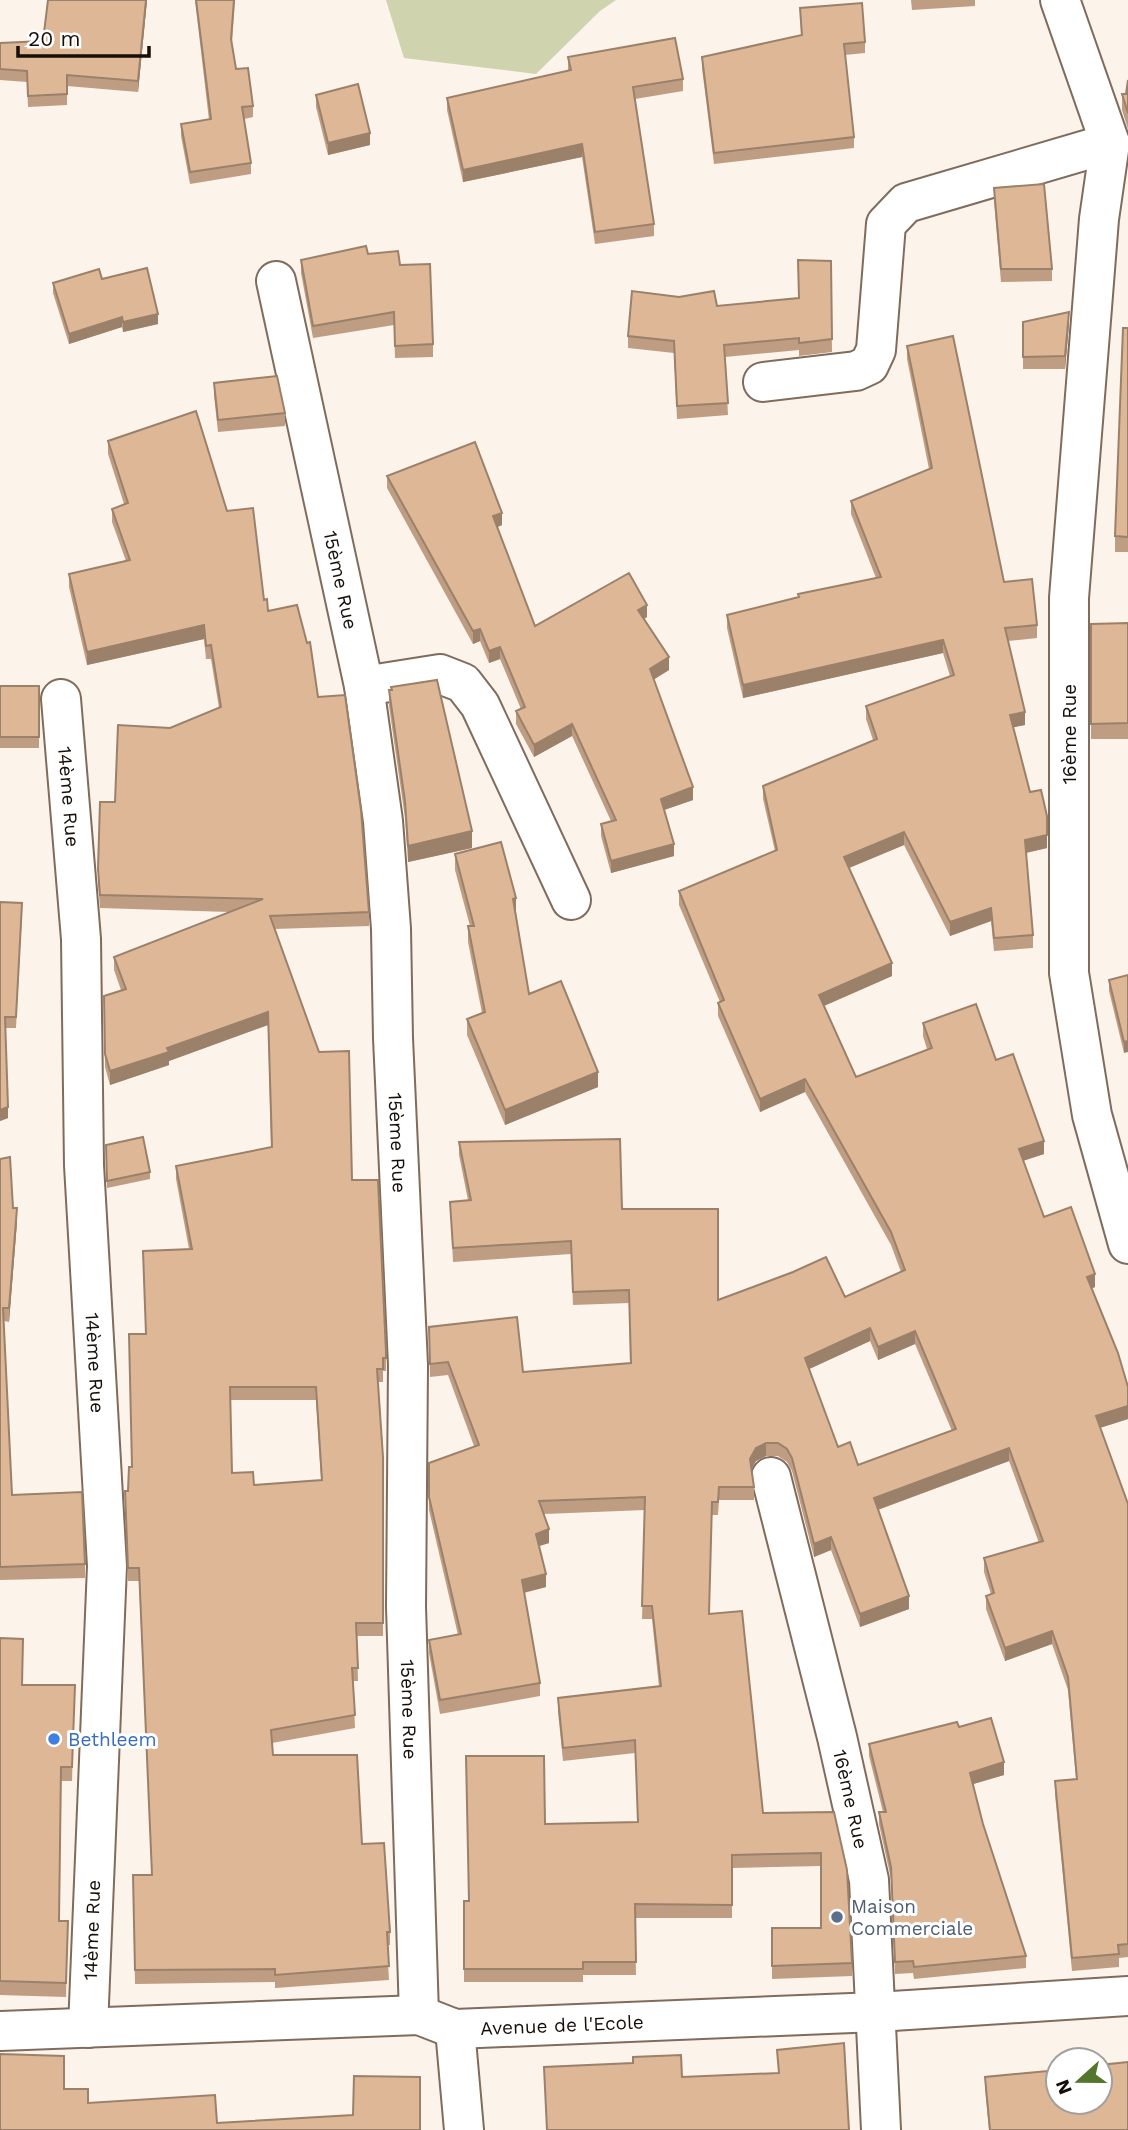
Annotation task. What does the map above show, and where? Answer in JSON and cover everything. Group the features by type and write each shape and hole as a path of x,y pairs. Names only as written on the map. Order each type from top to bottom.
{"street":[{"path":"763,382 856,371 869,365 876,350 886,224 906,203 1110,143 1060,0"},
{"name":"16ème Rue","path":"1110,143 1099,219 1069,598 1069,973 1092,1115 1128,1244"},
{"name":"15ème Rue","path":"276,281 364,686 383,821 391,929 393,1038 408,1364 406,1607 419,2014"},
{"path":"364,686 440,674 463,682 480,705 571,900"},
{"name":"14ème Rue","path":"61,699 81,939 84,1165 107,1566 88,2028"},
{"name":"16ème Rue","path":"771,1478 837,1737 869,1880 881,2130"},
{"name":"Avenue de l'Ecole","path":"0,2031 419,2014 455,2029 877,2012 1128,1996"},
{"path":"455,2029 464,2130"}],"green space":[{"path":"386,0 616,0 600,11 536,74 404,58"}],"building":[{"path":"48,0 146,0 138,81 67,75 67,94 28,96 27,71 0,69 0,43 43,41"},
{"path":"196,0 234,0 231,39 236,69 248,68 253,106 242,107 251,163 190,172 181,124 211,119"},
{"path":"862,3 865,42 844,44 854,137 714,153 702,57 802,35 800,8"},
{"path":"675,38 683,79 633,87 654,224 595,232 582,144 463,170 447,98 571,70 568,57"},
{"path":"1128,80 1128,113 1122,94 1126,94"},
{"path":"358,84 370,133 328,143 316,95"},
{"path":"1044,184 1052,269 1001,269 994,188"},
{"path":"366,246 368,254 398,251 400,265 430,264 433,344 395,346 394,312 313,326 301,260"},
{"path":"798,260 831,261 832,339 799,343 799,338 724,345 728,403 677,406 674,341 628,336 632,291 679,297 714,291 717,306 799,298"},
{"path":"147,268 158,314 123,322 122,317 69,334 53,283 99,269 102,279"},
{"path":"1069,312 1065,356 1023,357 1023,322"},
{"path":"1123,328 1128,328 1128,537 1115,536"},
{"path":"953,336 1004,582 1032,579 1037,625 1005,628 1025,712 1010,715 1030,792 1041,790 1047,816 1047,835 1025,840 1033,935 994,938 991,908 950,922 904,832 844,857 892,963 819,995 856,1077 932,1048 923,1023 976,1004 996,1060 1013,1054 1044,1141 1019,1149 1044,1217 1071,1207 1095,1274 1087,1277 1118,1353 1128,1387 1128,1406 1096,1416 1128,1504 1128,1944 1118,1945 1119,1954 1072,1958 1055,1781 1077,1779 1068,1677 1052,1631 1005,1648 986,1596 994,1593 984,1558 1043,1541 1009,1448 874,1498 909,1596 860,1614 831,1537 814,1544 792,1458 787,1449 778,1443 766,1443 756,1448 750,1459 754,1487 719,1487 718,1502 712,1502 709,1614 742,1611 763,1813 834,1812 847,1870 852,1963 772,1966 772,1928 821,1928 821,1853 732,1855 732,1905 635,1904 636,1962 583,1962 583,1969 464,1969 464,1901 469,1901 466,1756 544,1756 545,1824 638,1822 635,1740 563,1748 558,1698 661,1686 652,1606 642,1606 645,1497 539,1501 549,1529 536,1534 546,1574 522,1580 540,1683 440,1700 429,1640 461,1634 429,1497 429,1463 479,1445 448,1362 430,1364 429,1327 517,1317 523,1372 631,1363 629,1290 573,1292 571,1241 453,1248 450,1202 471,1200 459,1142 620,1139 622,1209 718,1209 718,1300 826,1257 845,1297 905,1270 891,1232 805,1079 760,1099 718,1003 724,1000 679,891 777,850 763,786 877,739 866,706 954,675 943,640 743,685 727,615 799,597 798,594 881,577 851,501 932,468 907,346","holes":["870,1328 878,1347 915,1331 956,1429 858,1465 850,1442 838,1447 805,1358"]},
{"path":"277,376 285,413 218,420 214,383"},
{"path":"196,411 227,511 253,508 264,600 267,599 268,611 297,605 307,643 310,642 318,697 345,695 361,810 369,912 270,916 319,1052 349,1051 352,1180 378,1180 386,1352 383,1369 377,1369 383,1457 383,1623 356,1623 358,1668 352,1668 355,1715 271,1730 273,1755 357,1755 362,1844 384,1843 390,1932 387,1932 389,1966 275,1975 275,1969 135,1970 133,1875 152,1875 139,1568 128,1568 125,1491 128,1491 129,1467 132,1467 129,1334 146,1334 143,1251 192,1249 176,1166 272,1147 268,1012 167,1048 169,1052 110,1071 105,1054 104,996 126,989 114,957 263,899 100,895 100,802 115,802 118,725 170,728 221,707 211,645 206,646 204,625 87,652 69,574 130,560 112,509 128,503 108,441","holes":["230,1387 316,1387 322,1480 254,1485 253,1472 232,1473"]},
{"path":"475,442 502,513 493,516 535,626 629,573 647,605 638,610 669,657 650,669 693,787 661,799 674,844 611,861 601,824 616,820 572,724 534,745 516,711 525,707 500,647 489,651 480,629 473,631 387,476"},
{"path":"1128,623 1128,723 1091,724 1091,624"},
{"path":"437,680 472,831 408,846 405,801 389,690 392,690 391,687"},
{"path":"0,686 39,686 39,737 0,737"},
{"path":"501,842 516,898 513,899 529,994 561,981 598,1072 505,1110 467,1019 485,1012 468,926 474,926 455,854"},
{"path":"0,902 22,903 16,1017 5,1017 8,1107 0,1110"},
{"path":"1128,975 1128,1041 1124,1042 1109,980"},
{"path":"143,1137 150,1172 107,1181 106,1145"},
{"path":"10,1157 13,1208 17,1208 9,1308 3,1308 12,1495 82,1492 85,1564 0,1567 0,1159"},
{"path":"0,1638 23,1639 22,1685 75,1685 72,1767 61,1767 59,1921 68,1921 66,1983 0,1981"},
{"path":"991,1718 1004,1762 970,1773 983,1824 1026,1956 914,1967 913,1961 895,1962 891,1867 879,1812 886,1812 869,1744 957,1722 959,1727"},
{"path":"844,2043 849,2130 547,2130 544,2067 633,2063 633,2057 681,2055 682,2077 779,2073 777,2050"},
{"path":"0,2054 64,2056 64,2089 88,2089 88,2103 215,2095 217,2123 353,2115 354,2076 420,2077 420,2130 0,2130"},
{"path":"1128,2062 1128,2130 990,2130 985,2077 1044,2071 1044,2116 1114,2116 1114,2064"}],"place":[{"name":"Bethleem","path":"54,1739"},
{"name":"Maison Commerciale","path":"837,1917"}]}
